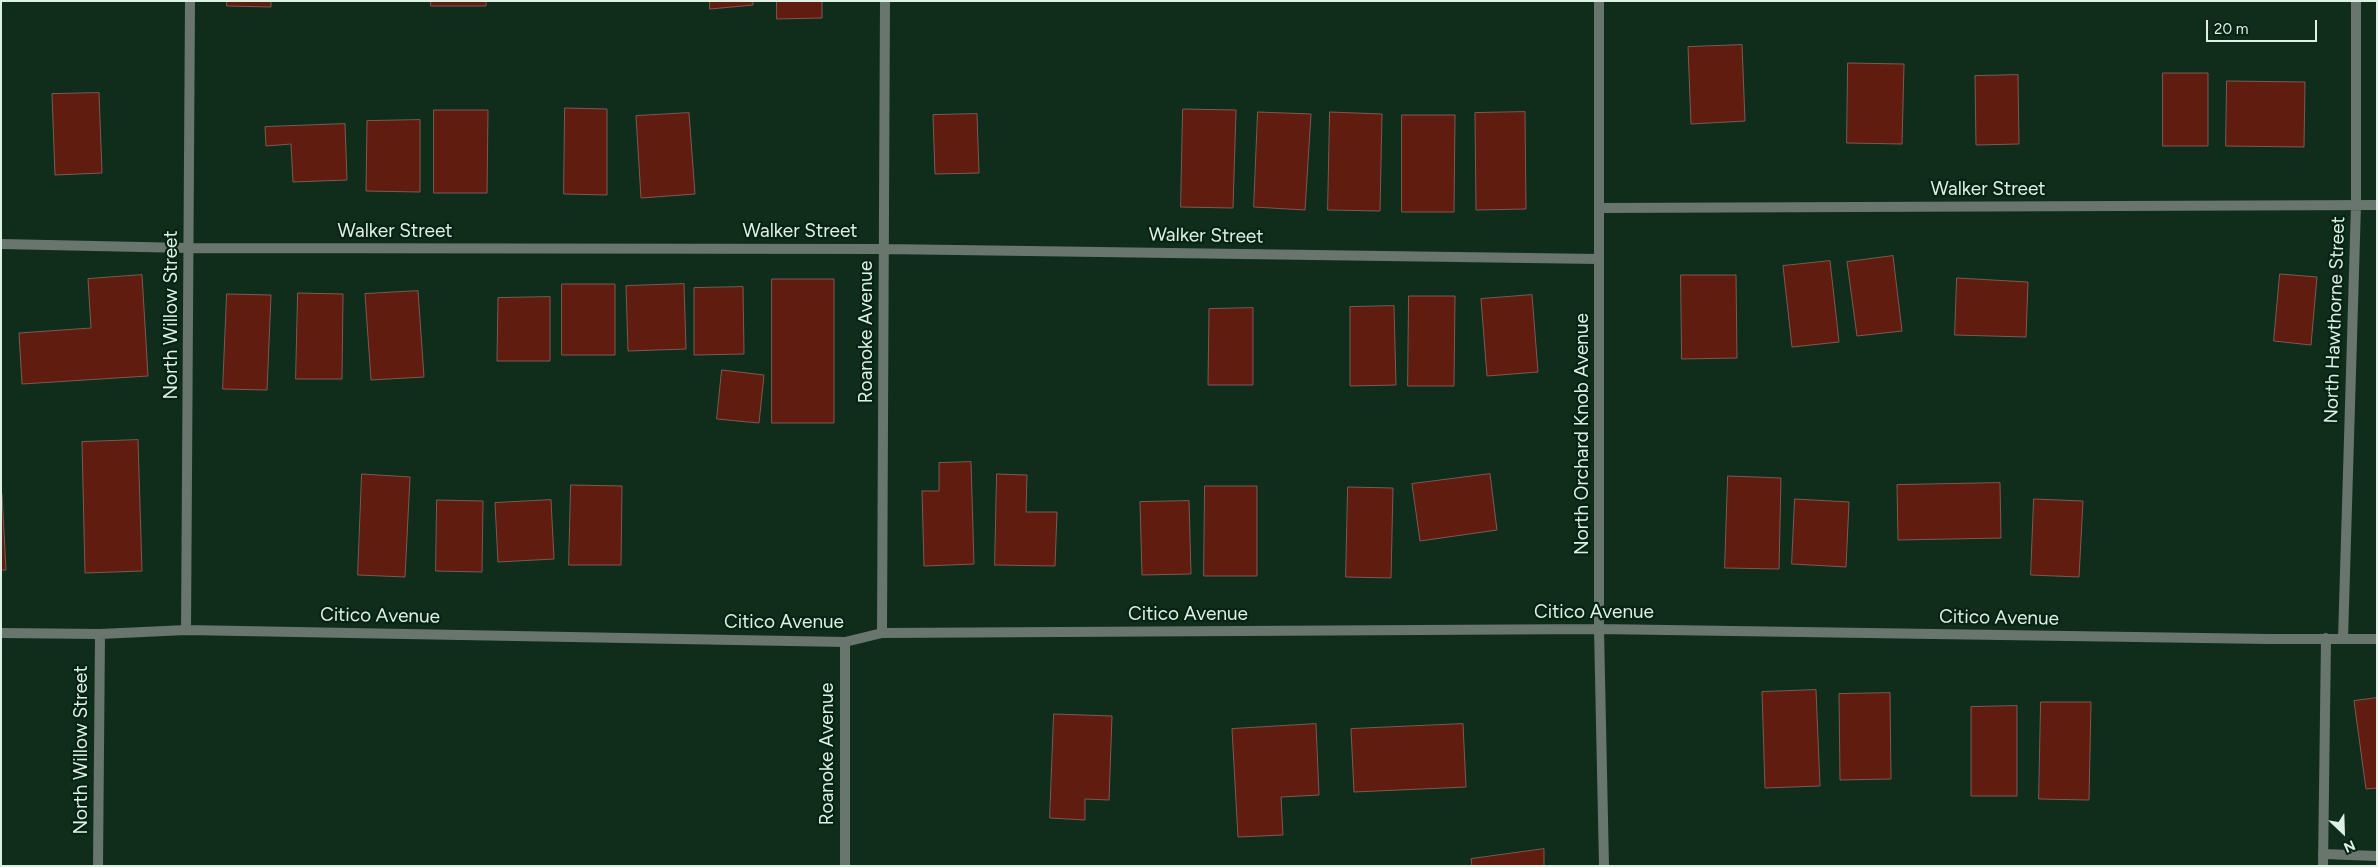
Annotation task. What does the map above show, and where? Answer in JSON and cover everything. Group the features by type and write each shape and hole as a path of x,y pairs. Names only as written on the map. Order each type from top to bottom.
{"street":[{"name":"North Willow Street","path":"186,630 190,1"},
{"name":"Roanoke Avenue","path":"882,633 885,1"},
{"name":"North Orchard Knob Avenue","path":"1599,1 1600,629 1604,866"},
{"name":"North Hawthorne Street","path":"2343,639 2356,205 2356,1"},
{"name":"Walker Street","path":"1599,208 2377,205"},
{"name":"Walker Street","path":"1,244 188,248 884,249 1599,259"},
{"name":"Citico Avenue","path":"1,633 100,634 186,630 844,642 882,633 1600,629 2377,639"},
{"name":"North Willow Street","path":"98,866 100,634"},
{"path":"2323,866 2326,638"},
{"name":"Roanoke Avenue","path":"844,642 845,866"},
{"path":"2323,854 2377,856"}],"building":[{"path":"227,1 271,1 271,7 227,6"},
{"path":"431,1 486,1 486,6 431,6"},
{"path":"710,1 753,1 753,5 710,9"},
{"path":"777,1 822,1 822,18 777,19"},
{"path":"1742,45 1745,121 1691,124 1688,47"},
{"path":"1848,63 1904,64 1902,144 1847,143"},
{"path":"2163,73 2208,73 2208,146 2163,146"},
{"path":"2018,75 2019,144 1976,145 1975,76"},
{"path":"2227,81 2305,82 2304,147 2226,146"},
{"path":"99,93 102,173 55,175 52,94"},
{"path":"565,108 607,109 607,195 564,194"},
{"path":"1183,109 1236,110 1233,208 1181,207"},
{"path":"434,110 488,110 487,193 434,193"},
{"path":"1258,112 1311,114 1305,210 1254,207"},
{"path":"1330,112 1382,114 1380,211 1328,210"},
{"path":"1525,112 1526,209 1476,210 1475,113"},
{"path":"689,113 695,194 641,198 636,116"},
{"path":"977,114 979,173 935,174 933,115"},
{"path":"1402,115 1455,115 1454,212 1402,212"},
{"path":"420,120 420,192 366,191 367,121"},
{"path":"345,124 347,180 293,182 291,144 266,146 265,127"},
{"path":"1893,256 1902,331 1857,336 1847,262"},
{"path":"1830,261 1839,342 1792,347 1783,266"},
{"path":"2280,274 2317,277 2311,345 2274,341"},
{"path":"142,275 148,376 22,384 19,333 91,328 88,279"},
{"path":"1681,275 1736,275 1737,358 1682,359"},
{"path":"1957,278 2028,282 2026,337 1955,335"},
{"path":"772,279 834,279 834,423 772,423"},
{"path":"562,284 615,284 615,355 562,355"},
{"path":"684,284 686,349 628,351 626,286"},
{"path":"743,287 744,354 694,355 694,288"},
{"path":"418,291 424,377 371,380 365,294"},
{"path":"298,293 343,294 342,379 296,379"},
{"path":"227,294 271,295 267,390 223,389"},
{"path":"1532,295 1538,372 1487,376 1481,299"},
{"path":"1409,296 1455,296 1454,386 1408,386"},
{"path":"550,297 550,361 497,361 498,298"},
{"path":"1394,306 1396,385 1350,386 1350,307"},
{"path":"1253,308 1253,385 1208,385 1209,309"},
{"path":"722,370 764,375 759,423 717,419"},
{"path":"138,440 142,571 85,573 82,442"},
{"path":"971,462 974,564 924,566 922,491 939,491 939,463"},
{"path":"362,474 410,477 405,577 358,575"},
{"path":"997,474 1027,475 1026,512 1057,512 1055,566 995,565"},
{"path":"1490,474 1497,530 1420,541 1412,484"},
{"path":"1728,476 1781,478 1779,569 1725,568"},
{"path":"2000,483 2001,538 1898,540 1897,485"},
{"path":"571,485 622,486 621,565 569,565"},
{"path":"1205,486 1257,486 1257,576 1204,576"},
{"path":"1348,487 1393,488 1391,578 1346,577"},
{"path":"2,494 6,570 1,570"},
{"path":"1795,499 1849,502 1846,567 1792,564"},
{"path":"2034,499 2083,501 2079,577 2031,575"},
{"path":"437,500 483,501 482,572 436,571"},
{"path":"551,500 554,559 498,562 495,503"},
{"path":"1189,501 1191,574 1142,575 1140,502"},
{"path":"1816,690 1820,786 1765,788 1762,692"},
{"path":"1890,693 1891,779 1840,780 1839,694"},
{"path":"2377,698 2377,788 2366,789 2354,701"},
{"path":"2041,702 2091,702 2089,800 2039,799"},
{"path":"2017,706 2017,796 1971,796 1971,707"},
{"path":"1054,714 1112,716 1109,800 1085,799 1085,820 1050,818"},
{"path":"1316,724 1319,795 1281,797 1283,835 1238,837 1232,729"},
{"path":"1463,724 1466,787 1354,792 1351,729"},
{"path":"1544,849 1544,866 1472,866 1471,859"}]}
